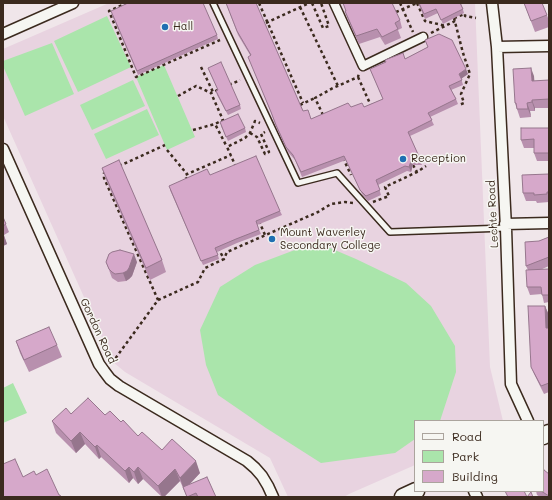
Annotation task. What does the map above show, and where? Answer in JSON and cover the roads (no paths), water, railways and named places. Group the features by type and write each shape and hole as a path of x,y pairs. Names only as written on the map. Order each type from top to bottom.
{"main road":[{"path":"403,497 414,492"}],"street":[{"path":"3,34 73,3"},
{"path":"334,3 363,66 420,39"},
{"name":"Lechte Road","path":"492,3 497,47 506,226 511,384 528,420"},
{"path":"497,47 549,46"},
{"name":"Gordon Road","path":"3,149 93,350 110,379 119,386 247,461 262,476 273,497"},
{"path":"506,226 549,223"}],"lane":[{"path":"213,3 298,183 337,174 390,232 506,226"}],"place":[{"name":"Hall","path":"165,27"},
{"name":"Reception","path":"403,159"},
{"name":"Mount Waverley Secondary College","path":"272,239"}]}
